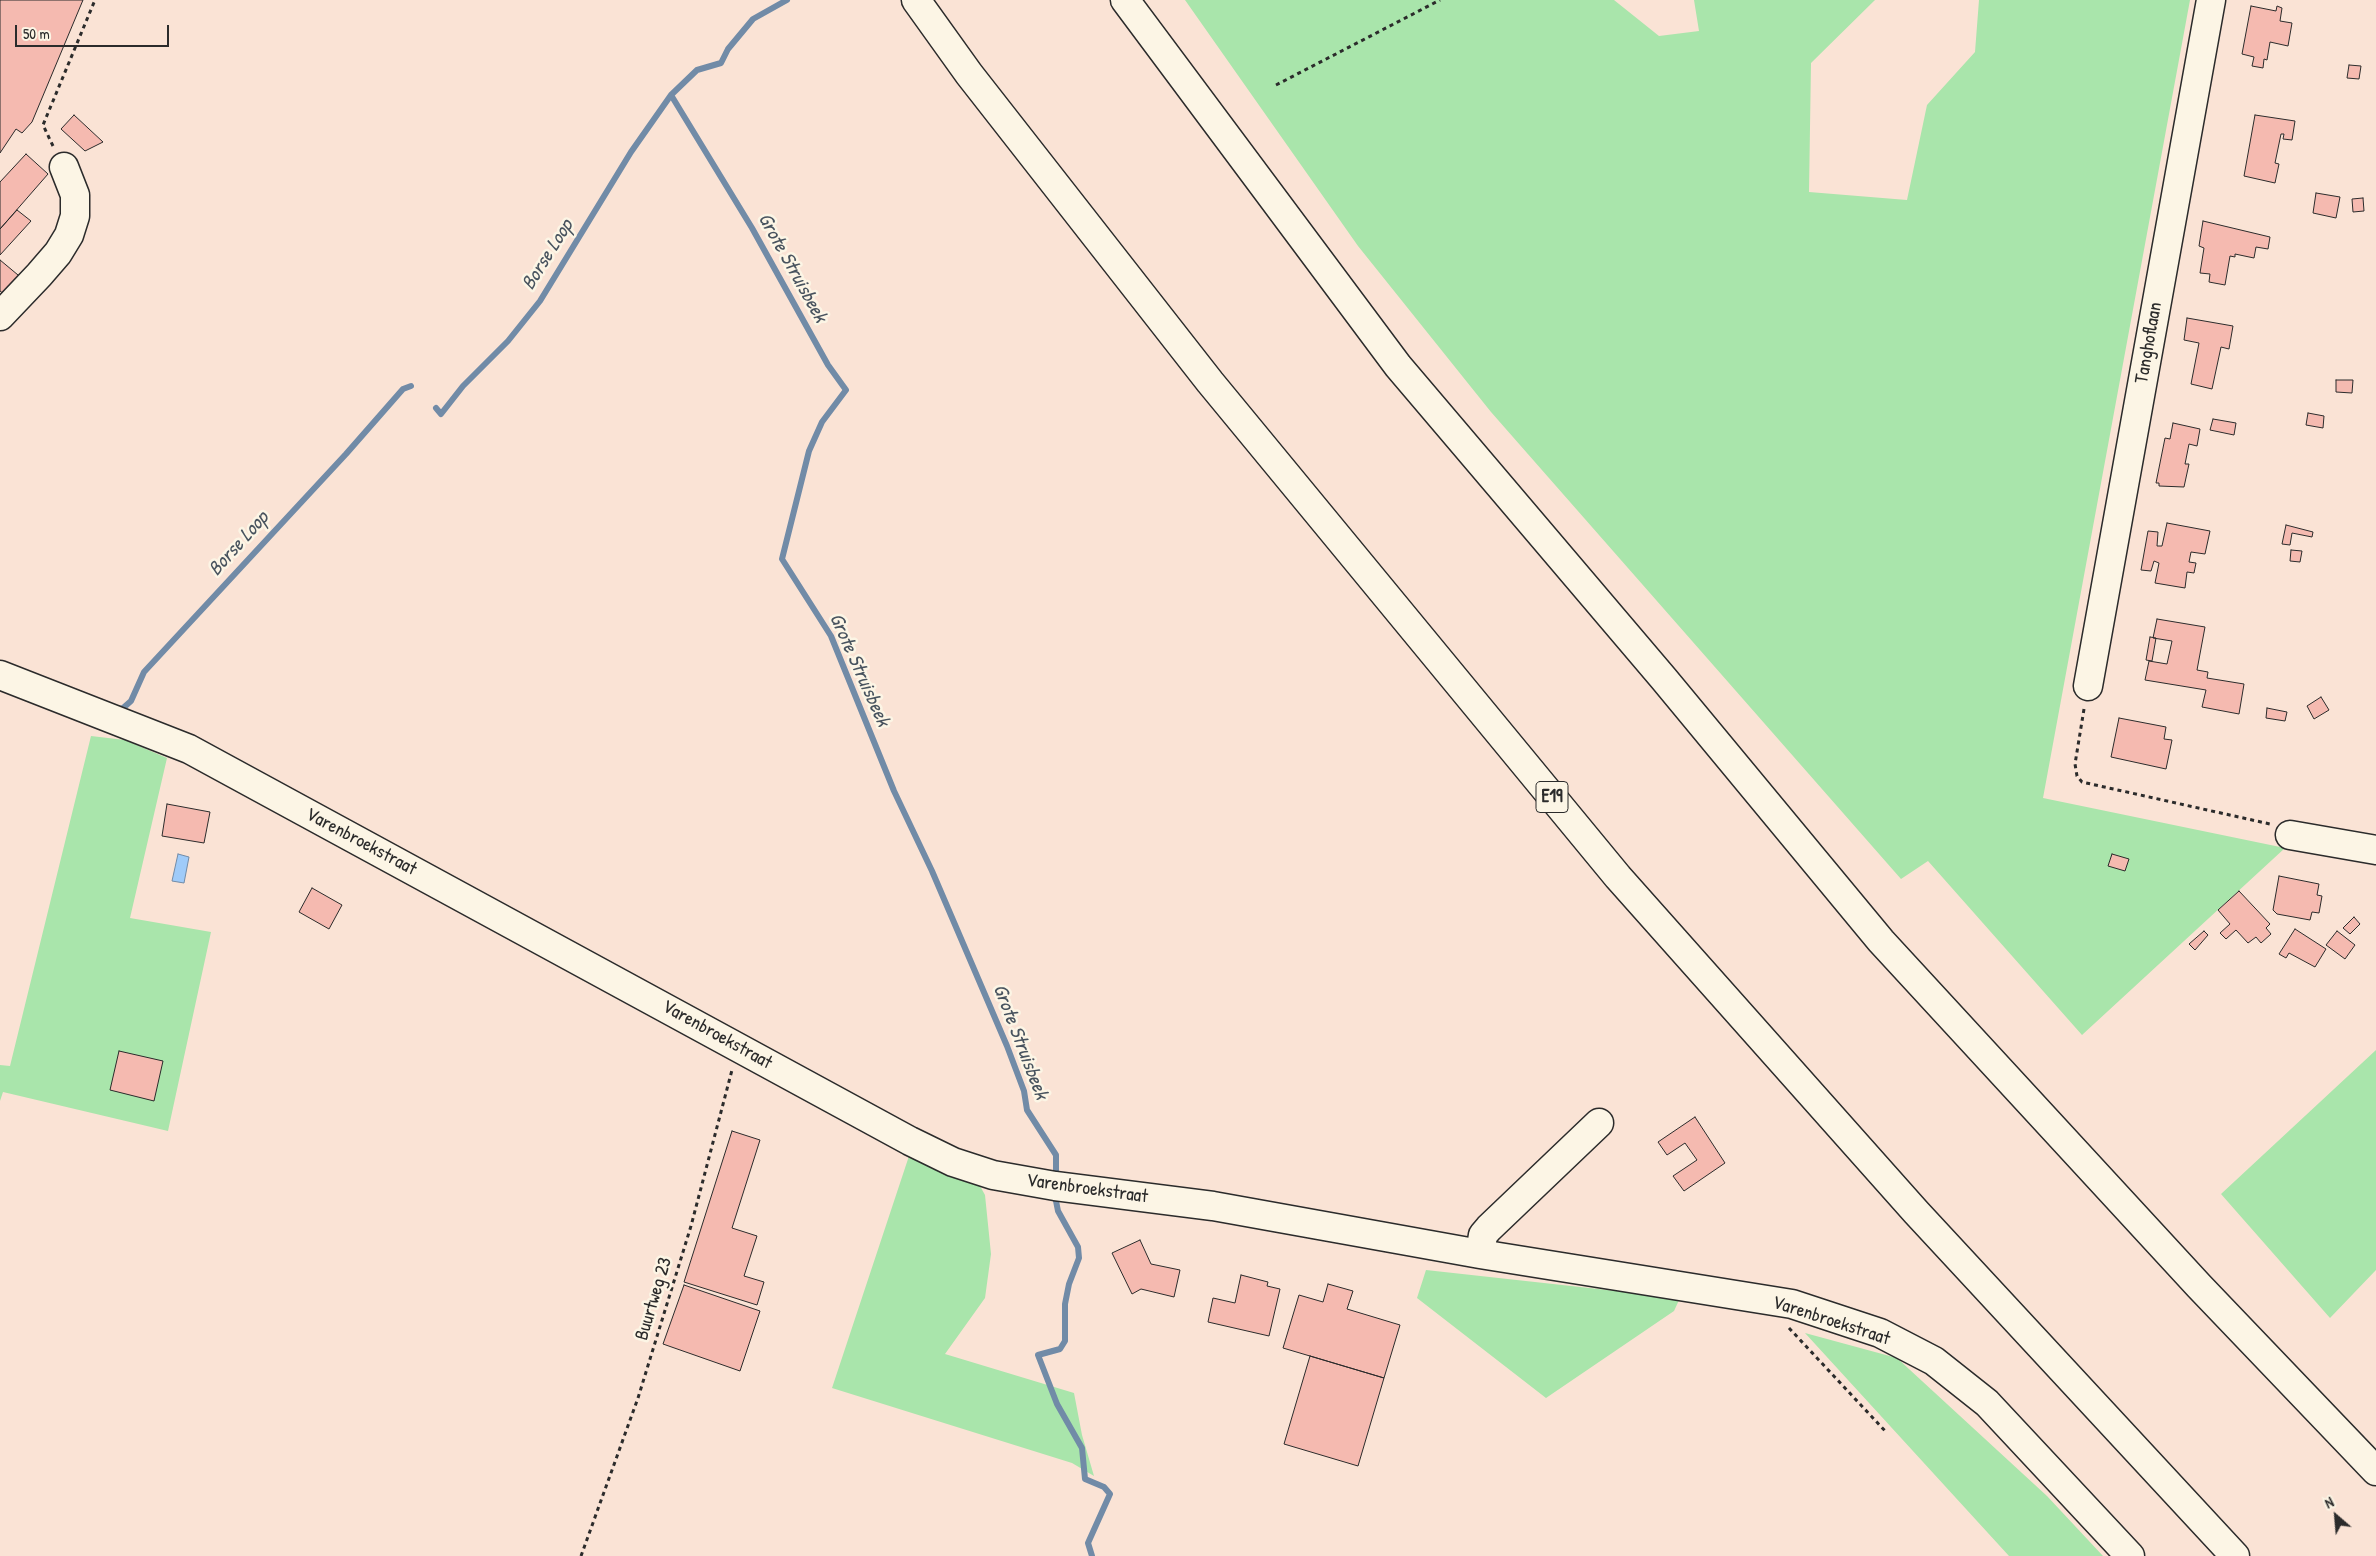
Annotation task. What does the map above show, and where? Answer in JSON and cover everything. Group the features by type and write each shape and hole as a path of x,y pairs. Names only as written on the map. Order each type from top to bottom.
{"main road":[{"name":"E19","path":"916,0 969,74 1210,382 1618,877 1916,1212 2235,1556"},
{"path":"1125,0 1398,366 1664,678 1880,941 2199,1286 2376,1471"},
{"name":"Tanghoflaan","path":"2088,686 2211,0"},
{"path":"0,316 46,268 69,236 75,216 75,195 64,167"},
{"name":"Varenbroekstraat","path":"0,675 189,749 910,1141 953,1162 993,1175 1055,1186 1212,1206 1480,1254 1792,1304 1880,1333 1934,1361 1987,1403 2130,1556"},
{"path":"2290,835 2376,850"},
{"path":"1480,1254 1484,1235 1489,1228 1598,1123"}],"path":[{"path":"64,167 42,125 95,0"},
{"path":"1276,85 1440,0"},
{"path":"2088,686 2075,764 2077,776 2082,782 2290,829 2290,835"},
{"name":"Buurtweg 23","path":"581,1556 638,1398 688,1235 738,1046"},
{"path":"1792,1304 1789,1330 1887,1433"}],"green space":[{"path":"1185,0 1614,0 1659,36 1699,31 1694,0 1875,0 1811,63 1809,192 1907,200 1927,105 1975,52 1979,0 2190,0 2043,798 2285,848 2082,1035 1928,861 1901,879 1491,412 1358,246"},
{"path":"91,736 125,740 167,758 130,918 211,932 168,1131 3,1092 0,1101 0,1065 10,1066"},
{"path":"2376,1050 2376,1270 2330,1318 2221,1194"},
{"path":"910,1153 975,1177 985,1195 991,1254 985,1298 945,1354 1074,1393 1082,1435 1094,1476 1072,1463 832,1388"},
{"path":"1426,1270 1680,1298 1674,1311 1546,1398 1417,1298"},
{"path":"1805,1333 1897,1358 2047,1496 2103,1556 2009,1556"}],"water":[{"path":"178,854 189,857 184,883 172,881"}],"building":[{"path":"0,0 83,0 32,122 22,133 16,129 0,153"},
{"path":"2251,6 2276,11 2277,6 2282,8 2280,21 2292,23 2288,46 2270,42 2267,60 2264,59 2263,68 2252,66 2254,57 2242,54"},
{"path":"2349,65 2361,66 2359,79 2347,78"},
{"path":"74,115 103,142 85,151 61,129"},
{"path":"2255,115 2295,121 2292,140 2283,139 2284,134 2281,134 2275,163 2279,164 2275,183 2244,176"},
{"path":"26,154 48,174 0,229 0,182"},
{"path":"2316,193 2340,197 2336,218 2313,213"},
{"path":"2363,198 2364,211 2353,212 2352,199"},
{"path":"17,210 31,221 0,255 0,229"},
{"path":"2203,221 2270,237 2268,249 2256,247 2254,258 2235,254 2235,257 2230,256 2225,285 2209,282 2210,274 2200,273 2204,248 2199,246"},
{"path":"0,260 24,280 9,298 0,291"},
{"path":"2187,318 2233,326 2229,349 2221,347 2212,389 2191,384 2199,343 2184,340"},
{"path":"2336,380 2353,380 2352,393 2336,392"},
{"path":"2308,413 2324,416 2323,428 2306,425"},
{"path":"2213,419 2236,423 2234,435 2210,430"},
{"path":"2173,423 2200,429 2197,446 2189,444 2185,464 2189,464 2184,487 2159,486 2159,483 2156,483 2165,438 2170,439"},
{"path":"2167,523 2210,531 2205,554 2191,552 2189,562 2196,563 2194,573 2187,572 2185,588 2155,583 2159,563 2154,561 2151,571 2141,570 2148,531 2158,532 2157,546 2162,546"},
{"path":"2286,525 2313,532 2312,537 2292,533 2290,545 2282,544"},
{"path":"2291,550 2302,551 2300,562 2290,561"},
{"path":"2157,619 2205,627 2197,670 2208,672 2207,678 2244,684 2239,714 2202,707 2206,690 2145,680 2149,661 2167,664 2172,641 2153,638"},
{"path":"2150,637 2156,638 2152,661 2146,660"},
{"path":"2321,697 2329,710 2314,719 2307,706"},
{"path":"2267,708 2287,712 2285,721 2266,718"},
{"path":"2119,718 2166,727 2164,739 2172,740 2166,769 2111,757"},
{"path":"167,804 210,812 204,843 162,836"},
{"path":"2112,854 2129,859 2125,871 2108,866"},
{"path":"2279,876 2319,884 2317,895 2322,896 2319,913 2312,912 2310,920 2277,914 2273,910"},
{"path":"312,888 342,905 329,929 299,912"},
{"path":"2239,891 2270,924 2266,928 2271,934 2261,943 2256,937 2248,943 2236,930 2226,939 2220,933 2230,924 2218,910"},
{"path":"2354,917 2360,924 2350,934 2343,928"},
{"path":"2295,929 2326,949 2315,967 2289,953 2286,958 2279,954"},
{"path":"2204,931 2208,935 2195,950 2189,944"},
{"path":"2337,931 2355,945 2345,959 2326,945"},
{"path":"119,1051 163,1061 154,1101 110,1090"},
{"path":"1695,1117 1725,1163 1684,1191 1673,1176 1697,1160 1685,1143 1667,1155 1658,1142"},
{"path":"732,1131 760,1140 732,1228 757,1236 744,1276 764,1282 757,1305 684,1282"},
{"path":"1140,1240 1151,1264 1180,1270 1174,1297 1141,1289 1132,1294 1112,1253"},
{"path":"1241,1275 1268,1282 1267,1286 1280,1289 1269,1336 1208,1322 1213,1298 1235,1303"},
{"path":"1328,1284 1353,1291 1347,1309 1400,1325 1384,1378 1283,1348 1299,1295 1323,1302"},
{"path":"684,1285 760,1311 740,1371 663,1344"},
{"path":"1310,1356 1384,1378 1358,1466 1284,1444"}],"waterway":[{"name":"Grote Struisbeek","path":"787,0 753,19 728,49 721,63 697,70 671,95 752,228 828,365 846,390 822,422 809,451 782,559 831,636 894,791 932,871 1007,1046 1024,1091 1027,1110 1056,1155 1056,1175"},
{"name":"Borse Loop","path":"436,408 441,414 463,386 508,341 540,301 631,152 671,95"},
{"name":"Borse Loop","path":"116,708 122,709 131,701 144,672 346,454 403,389 411,386"},
{"name":"Grote Struisbeek","path":"1054,1191 1058,1211 1078,1247 1079,1258 1069,1284 1065,1304 1065,1341 1060,1349 1038,1355 1057,1404 1082,1448 1085,1479 1104,1487 1110,1494 1088,1543 1092,1556"}]}
